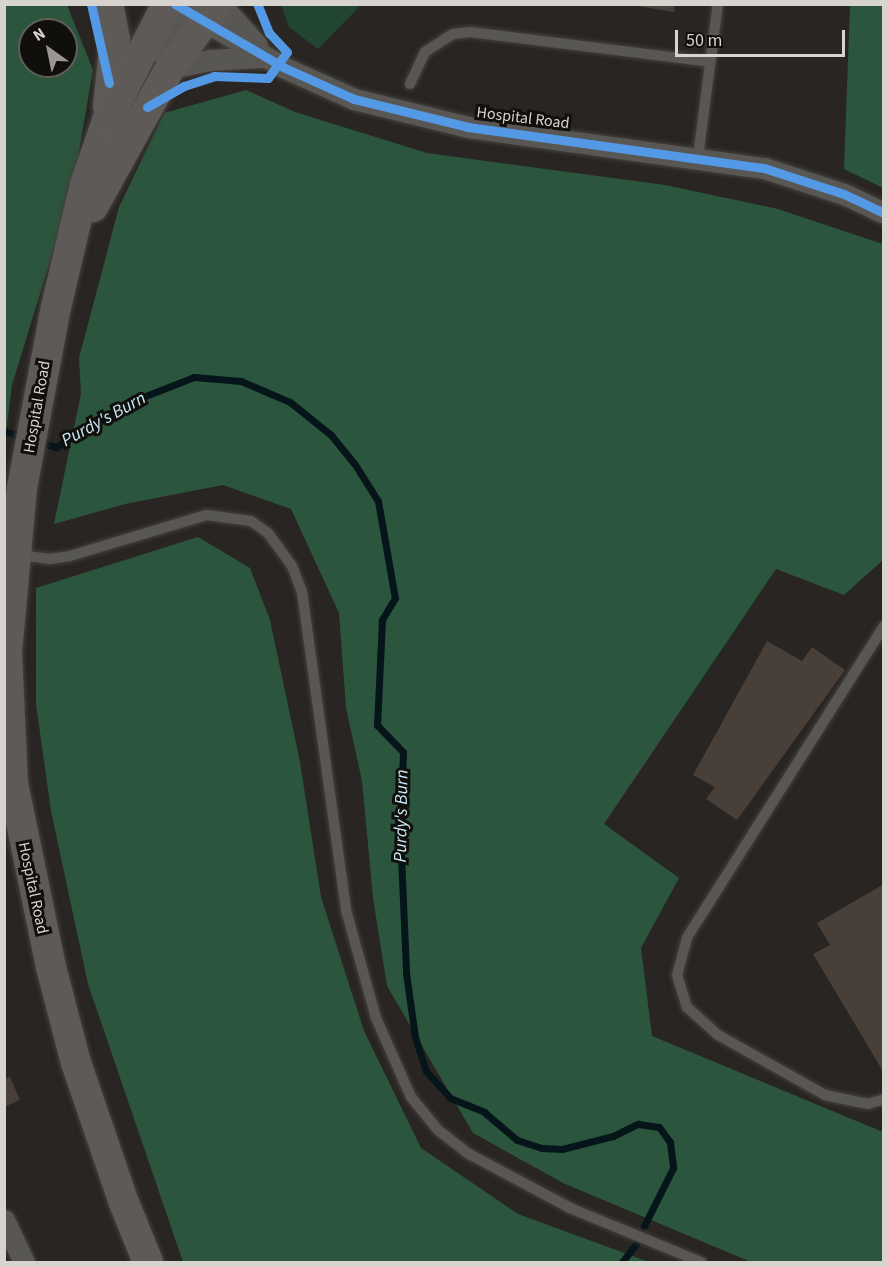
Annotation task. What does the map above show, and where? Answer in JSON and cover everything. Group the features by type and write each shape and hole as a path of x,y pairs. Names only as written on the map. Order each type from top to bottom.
{"main road":[{"path":"107,121 115,39 108,4"},
{"name":"Hospital Road","path":"148,1263 124,1203 76,1063 51,967 13,784 6,683 14,555 22,488 43,373 85,184 107,121 199,8"},
{"name":"Hospital Road","path":"69,252 170,68 199,8"}],"street":[{"name":"Hospital Road","path":"199,8 266,58 354,99 468,127 698,157 764,168 844,194 884,213"},
{"name":"Hospital Road","path":"170,68 210,60 266,58"},
{"path":"4,1220 24,1263"}],"lane":[{"path":"698,157 718,4"},
{"path":"410,84 425,52 453,34 470,32 710,62"},
{"path":"14,555 49,559 70,556 207,515 251,521 268,533 292,566 302,592 346,910 376,1018 411,1097 438,1130 469,1154 570,1208 701,1263"},
{"path":"884,626 687,938 677,975 687,1007 727,1041 825,1095 868,1104 884,1099"}],"green space":[{"path":"5,5 67,5 72,18 18,18 18,78 78,78 78,32 93,70 73,186 12,385 5,441"},
{"path":"281,5 361,5 318,49 289,27"},
{"path":"850,5 883,5 883,188 844,169"},
{"path":"246,90 295,112 427,153 665,185 778,209 883,244 883,560 844,595 776,569 604,824 679,878 641,948 652,1036 883,1132 883,1262 751,1262 563,1183 473,1133 387,986 373,898 362,781 346,708 339,613 291,509 223,485 125,504 54,524 81,394 79,358 119,207 164,113"},
{"path":"198,537 250,568 270,620 300,762 321,897 364,1031 421,1148 518,1214 649,1262 183,1262 88,984 51,811 36,704 36,588"}],"building":[{"path":"625,4 675,4 674,12"},
{"path":"767,641 802,661 812,647 845,670 737,820 706,799 715,787 693,775"},
{"path":"884,884 884,1073 813,954 830,945 817,923"},
{"path":"10,1077 20,1100 4,1107 4,1079"}],"waterway":[{"name":"Purdy's Burn","path":"38,442 56,447 125,404 194,377 241,381 290,402 331,435 354,463 378,501 395,598 382,620 377,725 403,752 400,833 406,973 415,1037 426,1071 450,1098 484,1112 517,1140 542,1148 562,1149 613,1136 638,1124 659,1127 670,1142 673,1168 644,1226"},
{"name":"Purdy's Burn","path":"4,431 25,437"},
{"name":"Purdy's Burn","path":"622,1262 636,1244"}],"cycle path":[{"path":"91,4 109,83"},
{"path":"175,4 285,68 354,99 468,127 764,168 844,194 884,213"},
{"path":"147,107 184,86 214,76 268,78 287,52 269,33 257,4"}]}
